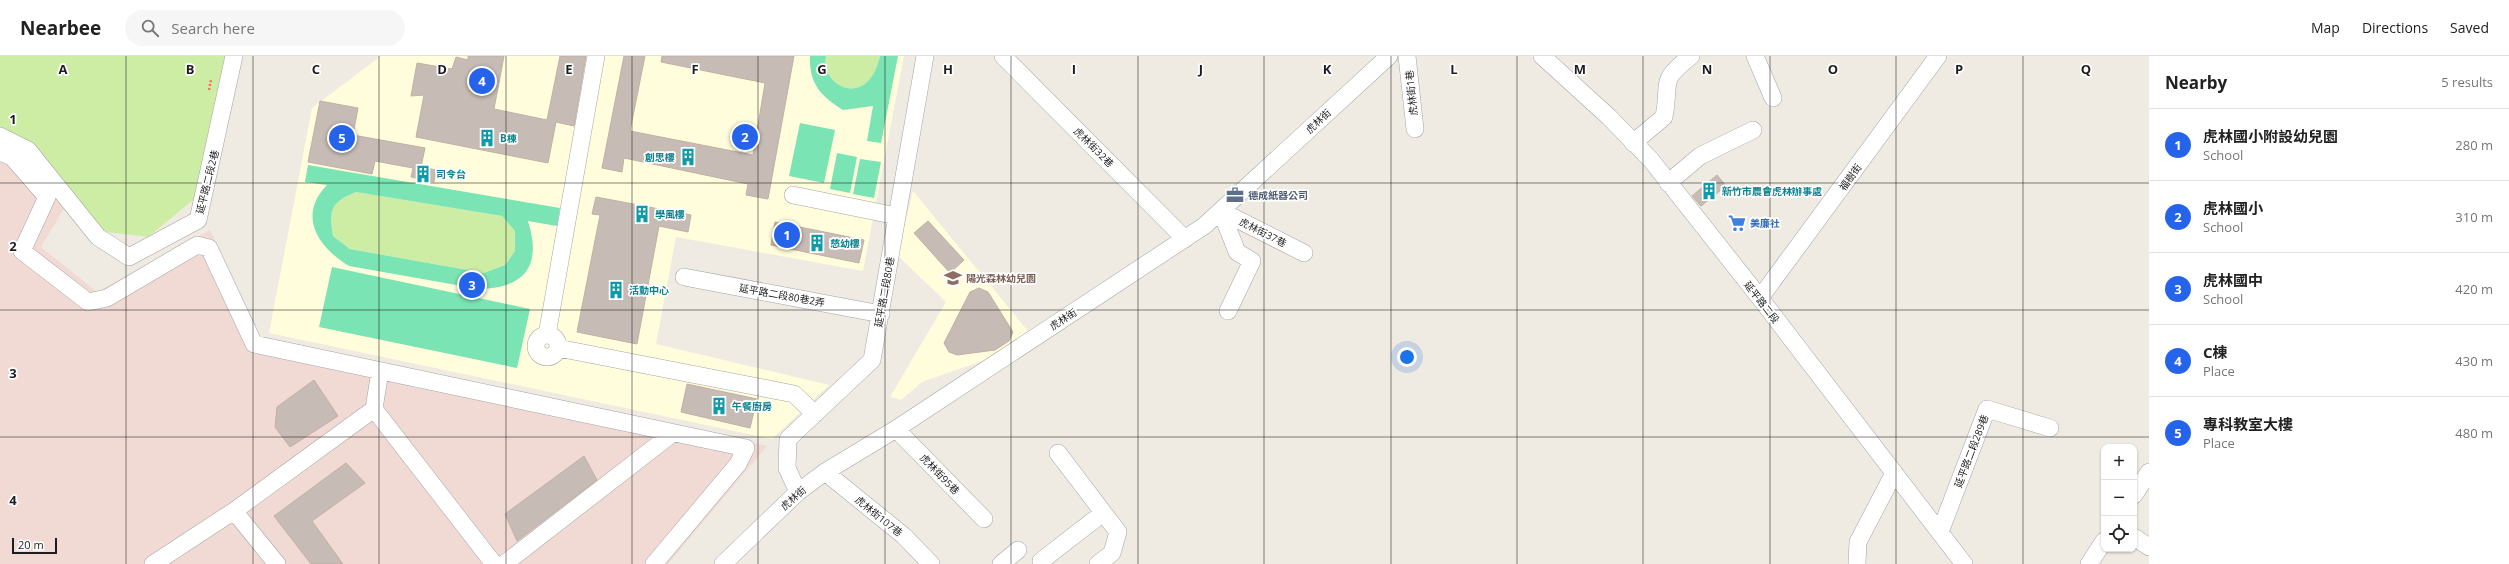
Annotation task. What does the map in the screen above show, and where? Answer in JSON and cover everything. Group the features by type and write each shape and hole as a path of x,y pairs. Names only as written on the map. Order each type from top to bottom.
{"street":[{"name":"延平路二段2巷","path":"0,136 28,150 98,237 130,257 198,220 234,56"},
{"path":"596,56 552,342 794,394 815,414"},
{"name":"延平路二段80巷","path":"798,492 787,468 788,439 872,360 925,56"},
{"name":"虎林街32巷","path":"1004,56 1185,238"},
{"name":"虎林街","path":"723,564 798,492 825,472 896,429 1204,226 1389,56"},
{"name":"虎林街1巷","path":"1407,56 1415,129"},
{"name":"延平路二段","path":"1542,56 1633,143 1668,183 1760,298 1964,564"},
{"path":"1633,143 1664,117 1667,79 1673,70 1691,56"},
{"path":"1755,56 1773,98"},
{"name":"福樹街","path":"1760,298 1938,56"},
{"path":"1668,183 1700,156 1753,130"},
{"path":"0,152 12,157 47,197 22,250 88,302 107,298 197,245 209,248 254,344 746,448 738,464 654,564"},
{"path":"793,195 897,216"},
{"path":"1221,211 1237,252 1252,261 1228,311"},
{"name":"虎林街37巷","path":"1221,211 1304,253"},
{"name":"延平路二段80巷2弄","path":"684,277 881,314"},
{"path":"153,564 234,511 374,409 380,371"},
{"path":"374,409 494,564"},
{"name":"延平路二段289巷","path":"1940,532 1987,409 2050,428"},
{"name":"虎林街95巷","path":"896,429 984,519"},
{"path":"504,564 673,433"},
{"path":"1058,453 1118,532 1112,553 1098,564"},
{"name":"虎林街107巷","path":"825,472 904,536 928,563"},
{"path":"2137,490 2149,472"},
{"path":"1857,564 1858,542 1894,473"},
{"path":"234,511 277,564"},
{"path":"1041,561 1103,513"},
{"path":"2137,539 2149,547"},
{"path":"2089,564 2101,546"},
{"path":"1000,564 1018,550"}],"shaded area":[{"path":"381,56 904,56 863,271 676,237 656,344 829,385 772,439 269,333 312,108"},
{"path":"0,140 68,202 41,247 97,292 210,230 260,339 767,446 668,564 0,564"},
{"name":"陽光森林幼兒園","path":"913,191 1028,331 988,359 922,382 901,400 890,397 946,302 897,255"}],"green space":[{"path":"0,56 225,56 198,196 148,237 98,231 0,130"},
{"path":"810,56 826,56 826,67 830,77 837,84 846,88 856,88 866,83 874,73 880,56 898,56 881,143 867,141 873,106 843,110 828,100 814,82 810,66"},
{"path":"826,56 880,56 874,73 866,83 856,88 846,88 837,84 830,77 826,67"},
{"path":"800,123 835,130 824,183 789,176"},
{"path":"837,153 857,157 850,193 830,189"},
{"path":"860,159 881,162 874,198 853,194"},
{"path":"308,165 560,208 557,226 528,221 532,237 533,250 531,262 519,279 495,288 479,289 349,266 328,250 315,230 313,208 318,197 327,185 305,182","holes":["356,192 502,216 515,231 515,251 505,265 484,273 350,249 333,236 331,219 333,208 336,204 347,196"]},
{"path":"356,192 502,216 515,231 515,251 505,265 484,273 350,249 333,236 331,213 333,208 340,200"},
{"path":"332,267 530,309 517,368 319,327"}],"building":[{"path":"468,56 504,56 494,109 547,120 560,56 586,56 574,126 556,122 548,163 416,137 424,95 411,96 417,63 452,69 456,57 468,60"},
{"path":"624,56 645,56 630,131 753,155 765,83 661,62 662,56 794,56 768,199 746,195 748,184 624,158 622,172 602,168"},
{"path":"320,101 358,108 353,135 425,148 421,167 436,170 434,182 411,177 413,168 375,161 372,174 308,162"},
{"name":"新竹市農會虎林辦事處","path":"1717,175 1726,186 1701,206 1692,196"},
{"name":"活動中心","path":"596,197 691,215 688,232 659,226 637,344 577,332 600,215 592,214"},
{"path":"928,221 964,260 950,273 914,233"},
{"name":"慈幼樓","path":"775,222 864,240 859,263 771,245"},
{"path":"979,288 988,292 1013,332 1009,341 995,350 957,355 949,352 944,343 970,292"},
{"path":"314,380 338,416 290,447 275,427 277,407"},
{"name":"午餐廚房","path":"687,384 757,399 750,428 681,412"},
{"path":"584,456 597,480 517,541 505,514"},
{"path":"346,463 365,483 312,521 343,564 311,564 274,516"}],"place":[{"name":"C棟","path":"482,81"},
{"name":"虎林國小","path":"745,137"},
{"name":"專科教室大樓","path":"342,138"},
{"name":"B棟","path":"487,138"},
{"name":"創思樓","path":"688,157"},
{"name":"司令台","path":"423,174"},
{"name":"新竹市農會虎林辦事處","path":"1709,191"},
{"name":"德成紙器公司","path":"1235,195"},
{"name":"學風樓","path":"642,214"},
{"name":"美廉社","path":"1737,223"},
{"name":"虎林國小附設幼兒園","path":"787,235"},
{"name":"慈幼樓","path":"817,243"},
{"name":"陽光森林幼兒園","path":"953,278"},
{"name":"虎林國中","path":"472,285"},
{"name":"活動中心","path":"616,290"},
{"name":"午餐廚房","path":"719,406"}]}
